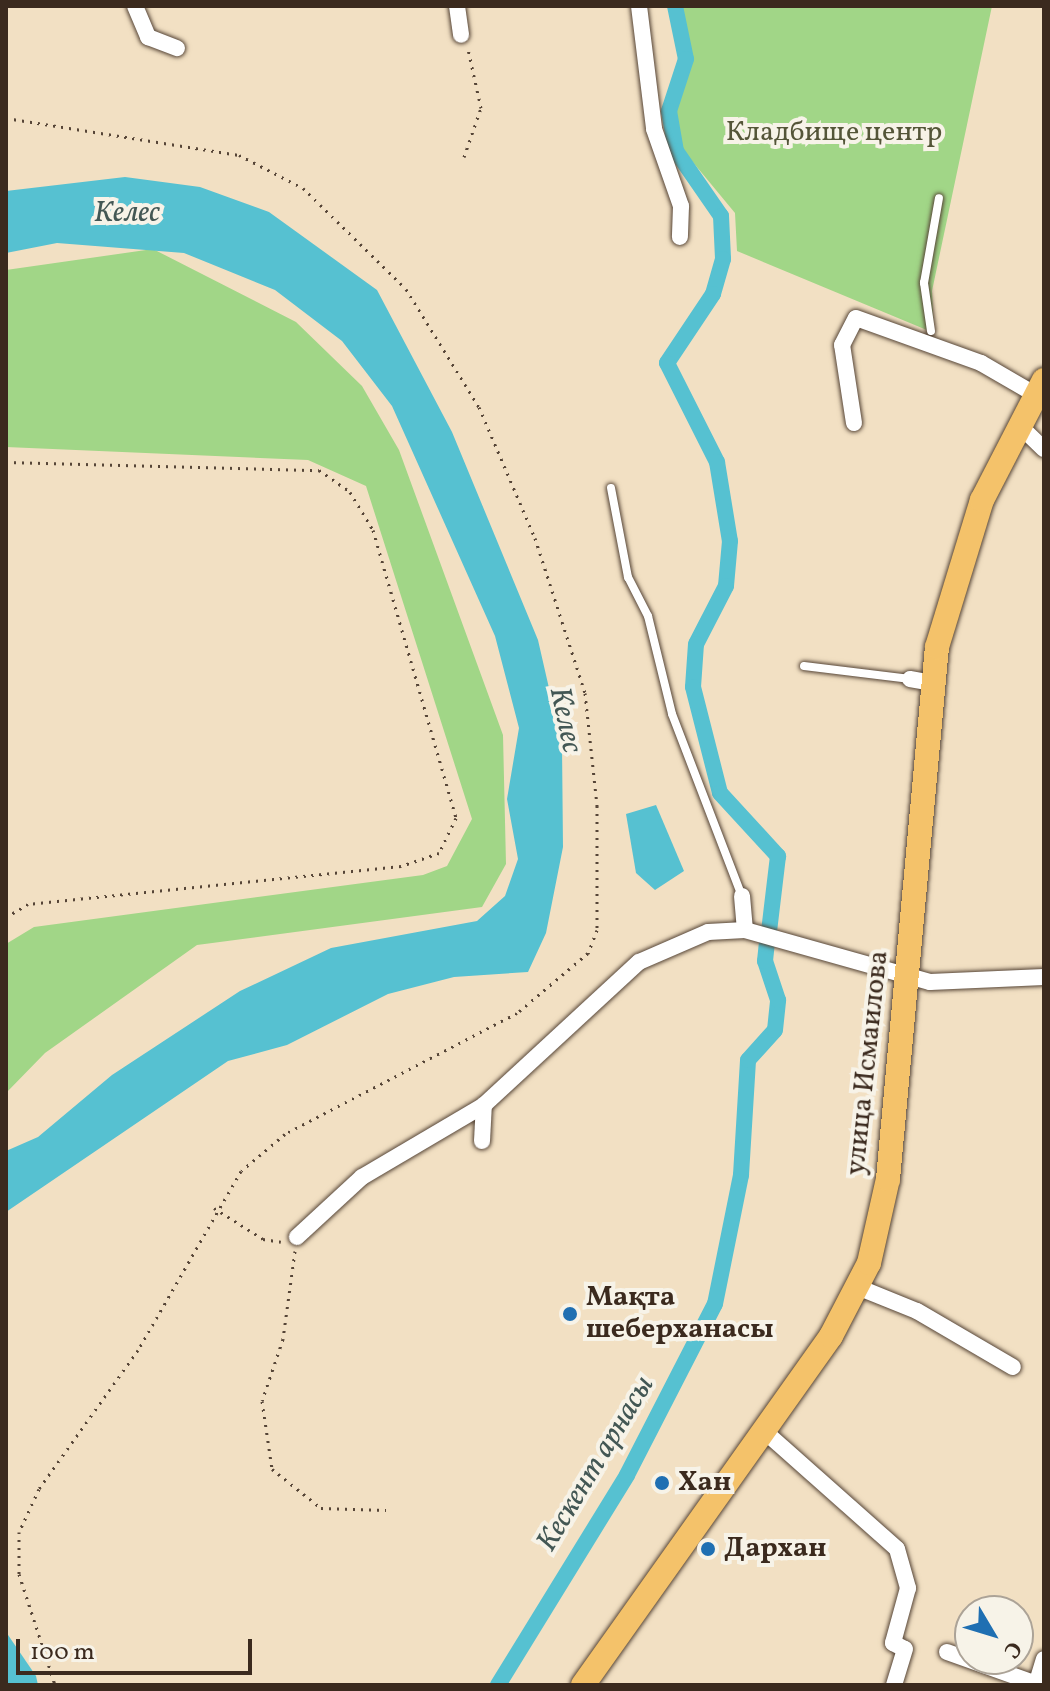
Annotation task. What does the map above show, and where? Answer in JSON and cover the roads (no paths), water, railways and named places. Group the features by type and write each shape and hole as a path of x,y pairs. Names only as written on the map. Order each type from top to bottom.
{"main road":[{"name":"улица Исмаилова","path":"583,1685 860,1288 888,1179 908,971 921,681 957,565 1040,387"}],"street":[{"path":"135,6 148,37 177,48"},
{"path":"457,6 461,35"},
{"path":"639,6 654,129 681,206 680,237"},
{"path":"854,423 842,345 850,321 931,337 1040,387"},
{"path":"1020,426 1044,449"},
{"path":"742,896 745,930"},
{"path":"297,1237 362,1177 484,1105 639,962 708,932 745,930 908,971 930,982 1044,977"},
{"path":"482,1141 484,1105"},
{"path":"860,1288 917,1311 1013,1367"},
{"path":"763,1430 897,1549 908,1588 893,1643 905,1649 894,1685"},
{"path":"947,1652 1036,1684 1044,1659"}],"lane":[{"path":"931,337 924,283 939,198"},
{"path":"611,488 628,577 648,616 672,714 742,896"},
{"path":"804,666 921,681"}],"water":[{"name":"Келес","path":"125,177 200,187 269,212 377,290 452,432 538,640 562,745 563,847 546,933 528,972 454,977 388,994 287,1045 228,1061 6,1212 6,1151 38,1137 112,1075 240,991 331,948 477,921 505,896 518,859 507,799 519,728 495,636 392,406 342,341 275,290 184,253 57,243 6,253 6,191"},
{"path":"656,805 684,871 655,890 636,873 626,814"},
{"path":"6,1632 36,1676 38,1685 6,1685"}],"waterway":[{"name":"Кескент арнасы","path":"675,6 686,59 669,111 676,151 721,216 723,259 713,294 667,363 717,462 730,541 726,586 696,644 693,687 720,793 778,856 769,932"},
{"name":"Кескент арнасы","path":"498,1685 627,1475 715,1304 741,1175 748,1060 775,1030 778,1000 765,961 767,943"}],"place":[{"name":"Мақта шеберханасы","path":"570,1314"},
{"name":"Хан","path":"662,1483"},
{"name":"Дархан","path":"708,1549"}],"park label":[{"name":"Кладбище центр","path":"834,133"}]}
